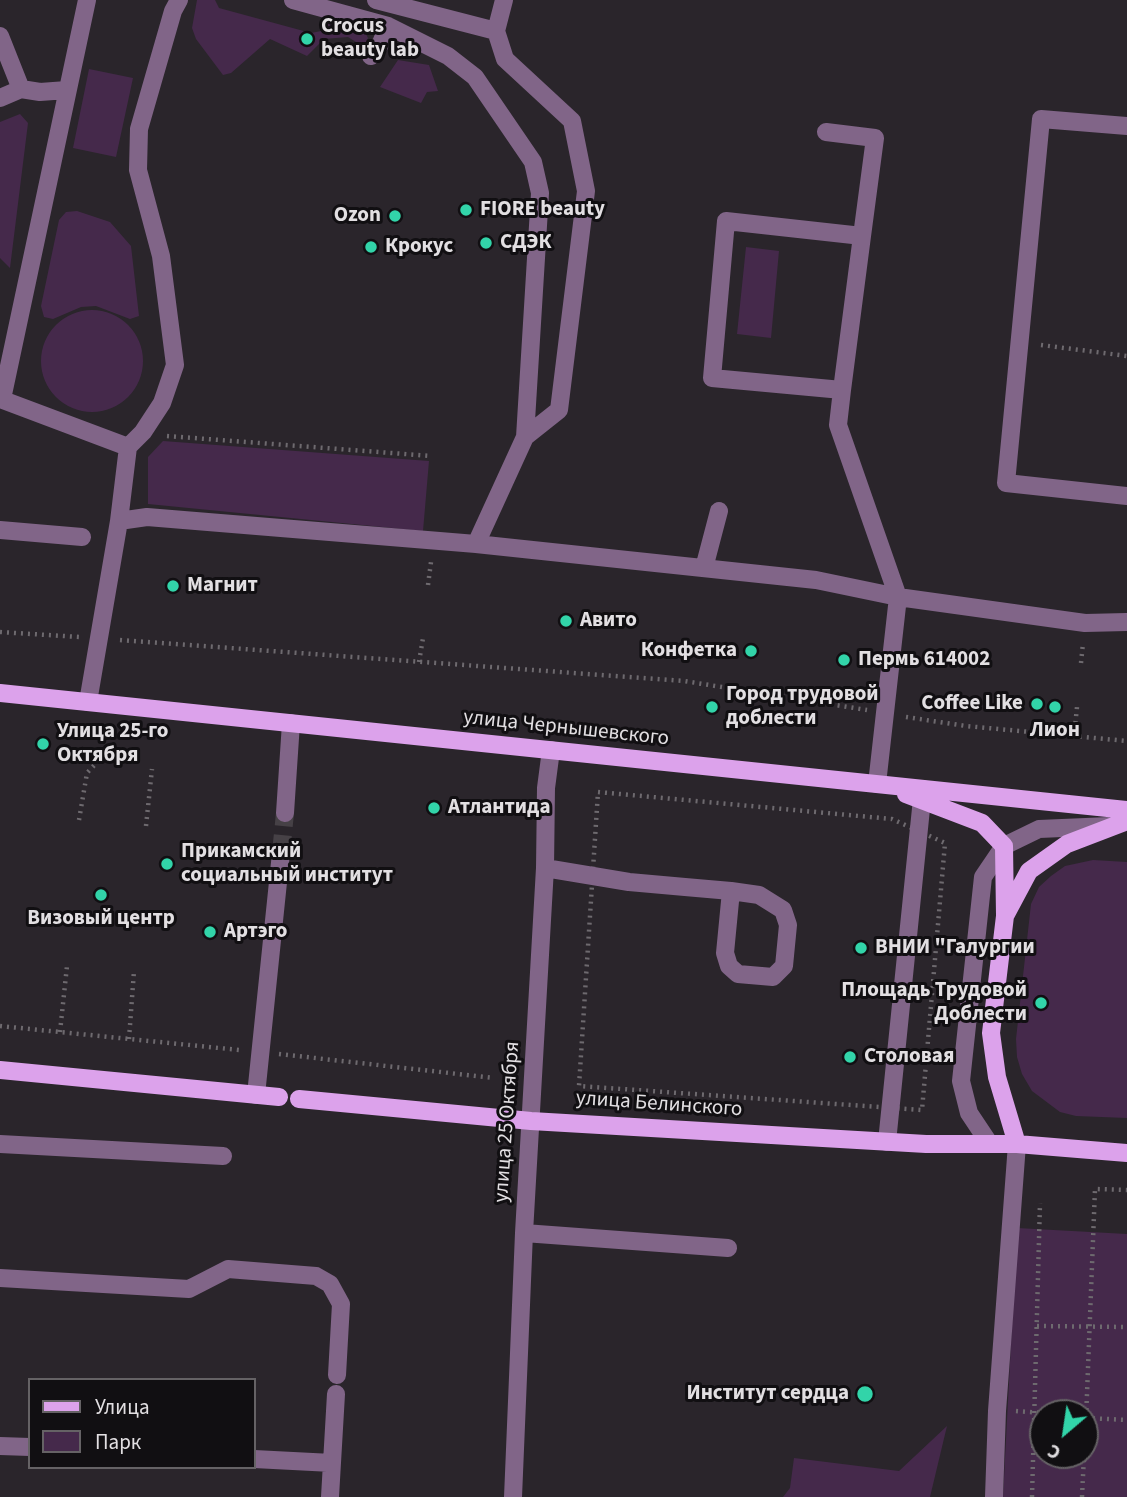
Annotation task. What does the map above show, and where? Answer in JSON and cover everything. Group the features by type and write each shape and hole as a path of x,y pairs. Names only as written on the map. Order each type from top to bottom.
{"main road":[{"name":"улица Чернышевского","path":"0,693 877,784 922,794 1127,810"},
{"path":"922,794 982,823 1004,846 1005,916 991,1033 997,1077 1017,1144"},
{"path":"1005,916 1029,872 1067,844 1127,821"},
{"path":"0,1070 279,1097"},
{"name":"улица Белинского","path":"299,1099 531,1121 887,1142 1017,1144 1127,1153"}],"street":[{"path":"87,0 3,372 1,399 128,447"},
{"path":"88,702 119,521 128,447 143,432 162,403 175,365 161,256 138,170 139,129 173,11 179,0"},
{"path":"293,0 388,26 448,56 475,77 533,162 540,193 520,366 526,403 525,438 476,544"},
{"path":"376,0 496,31"},
{"path":"504,0 496,31 505,59 572,121 586,191 559,410 525,438"},
{"path":"371,56 382,43 388,26"},
{"path":"0,37 21,89"},
{"path":"0,98 21,89 40,92 67,90"},
{"path":"1127,126 1041,119 1006,483 1127,496"},
{"path":"826,132 875,138 838,425 898,597 877,784"},
{"path":"842,390 712,378 726,221 862,236"},
{"path":"704,568 719,511"},
{"path":"119,521 147,517 476,544 816,580 898,597 1085,623 1127,622"},
{"path":"0,530 82,537"},
{"path":"285,813 291,723"},
{"name":"улица 25 Октября","path":"513,1497 524,1233 545,868 546,788 551,750"},
{"path":"887,1142 922,794"},
{"path":"989,1143 969,1113 961,1081 983,877 1004,846 1039,829 1109,826"},
{"path":"256,1095 281,853"},
{"path":"545,868 629,882 731,891 760,895 783,910 788,925 784,966 773,977 738,974 729,966 725,953 731,891"},
{"path":"0,1144 223,1156"},
{"path":"994,1497 996,1411 1017,1144"},
{"path":"524,1233 728,1248"},
{"path":"0,1278 189,1289 228,1269 316,1276 330,1284 341,1304 337,1375"},
{"path":"330,1497 336,1394"},
{"path":"0,1446 28,1447"},
{"path":"256,1459 332,1463"}],"path":[{"path":"1020,340 1060,349 1127,356"},
{"path":"167,436 430,456"},
{"path":"0,632 684,681"},
{"path":"419,662 422,638"},
{"path":"1074,737 1077,707"},
{"path":"80,755 94,756"},
{"path":"79,820 87,773 100,759"},
{"path":"146,826 152,769"},
{"path":"579,1086 922,1110 944,843"},
{"path":"60,1032 68,966"},
{"path":"130,1039 134,971"},
{"path":"1087,1399 1095,1189 1127,1190"},
{"path":"1032,1497 1040,1203"},
{"path":"1037,1326 1127,1327"},
{"path":"1099,1419 1127,1420"},
{"path":"1082,1497 1083,1469"}],"green space":[{"path":"197,0 215,0 219,8 311,33 321,31 326,17 362,26 368,38 364,47 348,37 324,39 307,56 270,39 231,73 223,75 196,39 192,28"},
{"path":"398,60 429,65 438,91 427,92 421,103 380,87"},
{"path":"89,69 133,78 116,157 73,148"},
{"path":"20,114 28,123 10,268 0,258 0,122"},
{"path":"77,211 110,222 131,246 139,316 130,319 96,306 81,307 53,319 44,317 41,306 59,220 66,212"},
{"path":"746,247 779,251 771,338 737,334"},
{"path":"92,310 121,318 135,332 143,361 135,390 121,404 92,412 63,404 49,390 41,361 49,332 63,318"},
{"path":"163,441 429,461 423,531 148,504 148,457"},
{"path":"1093,860 1127,862 1127,1118 1076,1116 1060,1112 1032,1091 1022,1074 1017,1057 1016,1039 1031,904 1039,887 1065,866"},
{"path":"1017,1228 1127,1234 1127,1497 1003,1497"},
{"path":"947,1426 930,1497 783,1497 790,1488 794,1458 899,1471"}],"tunnel":[{"path":"281,853 285,813"}],"place":[{"name":"Crocus beauty lab","path":"307,39"},
{"name":"FIORE beauty","path":"466,210"},
{"name":"Ozon","path":"395,216"},
{"name":"СДЭК","path":"486,243"},
{"name":"Крокус","path":"371,247"},
{"name":"Магнит","path":"173,586"},
{"name":"Авито","path":"566,621"},
{"name":"Конфетка","path":"751,651"},
{"name":"Пермь 614002","path":"844,660"},
{"name":"Coffee Like","path":"1037,704"},
{"name":"Город трудовой доблести","path":"712,707"},
{"name":"Лион","path":"1055,707"},
{"name":"Улица 25-го Октября","path":"43,744"},
{"name":"Атлантида","path":"434,808"},
{"name":"Прикамский социальный институт","path":"167,864"},
{"name":"Визовый центр","path":"101,895"},
{"name":"Артэго","path":"210,932"},
{"name":"ВНИИ \"Галургии","path":"861,948"},
{"name":"Площадь Трудовой Доблести","path":"1041,1003"},
{"name":"Столовая","path":"850,1057"},
{"name":"Институт сердца","path":"865,1394"}]}
